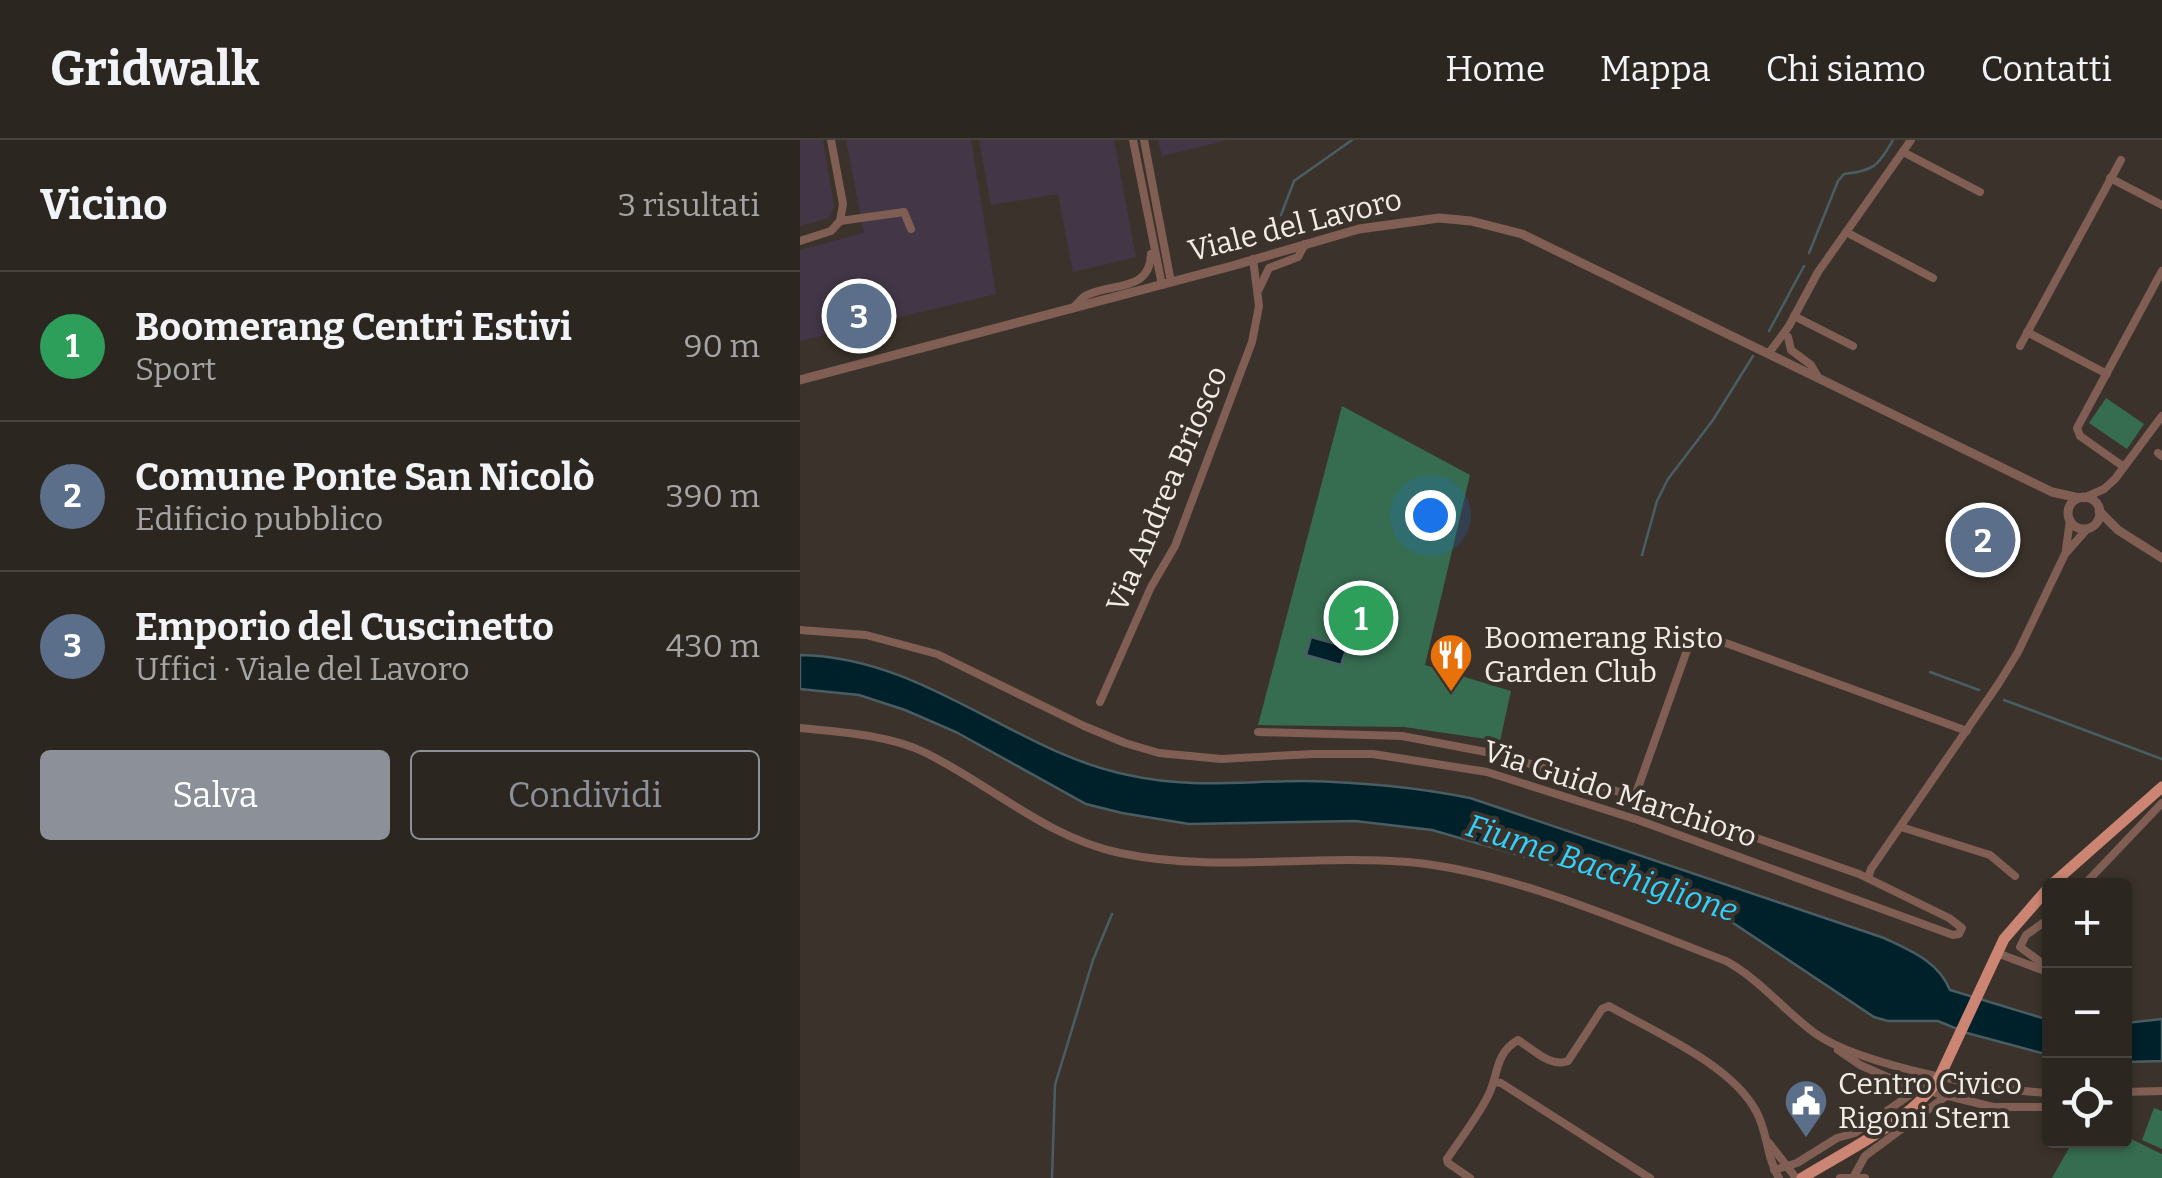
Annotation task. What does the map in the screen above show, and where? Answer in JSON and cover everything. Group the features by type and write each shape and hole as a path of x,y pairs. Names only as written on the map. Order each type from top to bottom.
{"main road":[{"path":"2059,878 2162,787"},
{"path":"1799,1178 1918,1104 1942,1072 2011,928 2042,895"}],"street":[{"path":"830,140 842,204 840,221"},
{"path":"1073,308 1084,296 1143,278 1152,260 1133,140"},
{"path":"1144,140 1167,284"},
{"path":"1780,359 1794,316 1818,272 1910,140"},
{"path":"1902,152 1980,192"},
{"path":"2020,346 2120,160"},
{"path":"2110,178 2162,206"},
{"path":"800,241 822,236 840,221 904,212 911,229"},
{"name":"Viale del Lavoro","path":"802,379 1305,244 1404,220 1439,218 1500,227 1548,246 2054,492 2094,501 2118,530 2162,558"},
{"path":"1846,232 1933,278"},
{"path":"1150,234 1167,284"},
{"path":"1259,289 1270,268 1298,257 1305,244"},
{"name":"Via Andrea Briosco","path":"1100,702 1151,587 1174,546 1252,342 1259,289 1254,259"},
{"path":"2124,468 2078,433 2079,423 2162,272"},
{"path":"1794,316 1853,346"},
{"path":"1769,353 1790,326"},
{"path":"2027,332 2107,374"},
{"path":"1788,337 1791,350 1816,370 1818,378"},
{"path":"2066,554 2073,502 2104,489 2162,416"},
{"path":"1258,732 1402,736 1502,755 1635,796 1868,878 2018,652 2066,554 2098,520 2104,489"},
{"name":"Viale del Lavoro","path":"2054,492 2077,527 2118,530"},
{"name":"Via Guido Marchioro","path":"800,630 866,635 937,654 1084,726 1125,744 1159,753 1221,759 1373,754 1487,772 1638,820 1959,934 1962,928 1949,918 1868,878"},
{"path":"1635,796 1691,639 1701,634 1967,731"},
{"path":"800,728 922,750 1026,814 1116,852 1193,862 1408,862 1503,882 1726,960 1749,973 1847,1058 1920,1089 1856,1134 1838,1138 1797,1163 1786,1165 1777,1174 1758,1113 1736,1085 1676,1045 1606,1007 1568,1061 1555,1064 1521,1042 1514,1042 1495,1068 1494,1082 1447,1159 1448,1164 1470,1178"},
{"path":"2091,878 2162,803"},
{"path":"1901,827 1990,855 2015,876"},
{"path":"2042,926 2026,935 2020,946 2042,963"},
{"path":"1997,953 2045,971 2046,968"},
{"path":"1836,1046 2004,1089 2042,1092"},
{"path":"1494,1082 1650,1178"},
{"path":"2132,1092 2162,1091"},
{"path":"1854,1176 1865,1156 1940,1095 1993,1108 2042,1107"},
{"path":"1766,1139 1799,1178"},
{"path":"1840,1178 1865,1178"}],"shaded area":[{"path":"800,140 823,140 834,207 829,218 800,226"},
{"path":"846,140 971,140 996,294 800,341 800,250 864,233"},
{"path":"979,140 1114,140 1136,257 1073,272 1058,194 991,205"},
{"path":"1158,140 1228,140 1162,156"}],"green space":[{"path":"2106,398 2144,424 2127,449 2089,423"},
{"path":"1342,406 1470,475 1425,665 1511,691 1500,741 1404,727 1258,725"},
{"path":"2154,1108 2162,1111 2162,1149 2142,1140"},
{"path":"2132,1139 2162,1154 2162,1178 2052,1178 2069,1148 2132,1148"}],"water":[{"path":"1311,637 1347,647 1341,665 1306,655"},
{"name":"Fiume Bacchiglione","path":"800,655 845,660 888,671 1046,747 1128,775 1195,783 1366,784 1470,798 1884,938 1931,964 1950,990 2042,1018 2042,1053 1938,1021 1888,1021 1874,1017 1718,913 1432,830 1355,821 1189,824 1122,813 1086,804 956,732 905,710 859,695 800,689"},
{"path":"2162,1019 2162,1061 2132,1062 2132,1022"}],"waterway":[{"path":"1281,215 1294,181 1352,140"},
{"path":"1809,253 1838,181 1844,174 1874,166 1893,140"},
{"path":"1769,331 1804,266"},
{"path":"1642,555 1657,501 1668,479 1713,420 1753,356"},
{"path":"1930,672 1979,690"},
{"path":"2004,700 2162,759"},
{"path":"1052,1178 1055,1085 1093,960 1112,914"}],"place":[{"name":"Emporio del Cuscinetto","path":"859,316"},
{"name":"Comune Ponte San Nicolò","path":"1983,540"},
{"name":"Boomerang Centri Estivi","path":"1361,618"},
{"name":"Boomerang Risto Garden Club","path":"1451,693"},
{"name":"Centro Civico Rigoni Stern","path":"1806,1139"}]}
